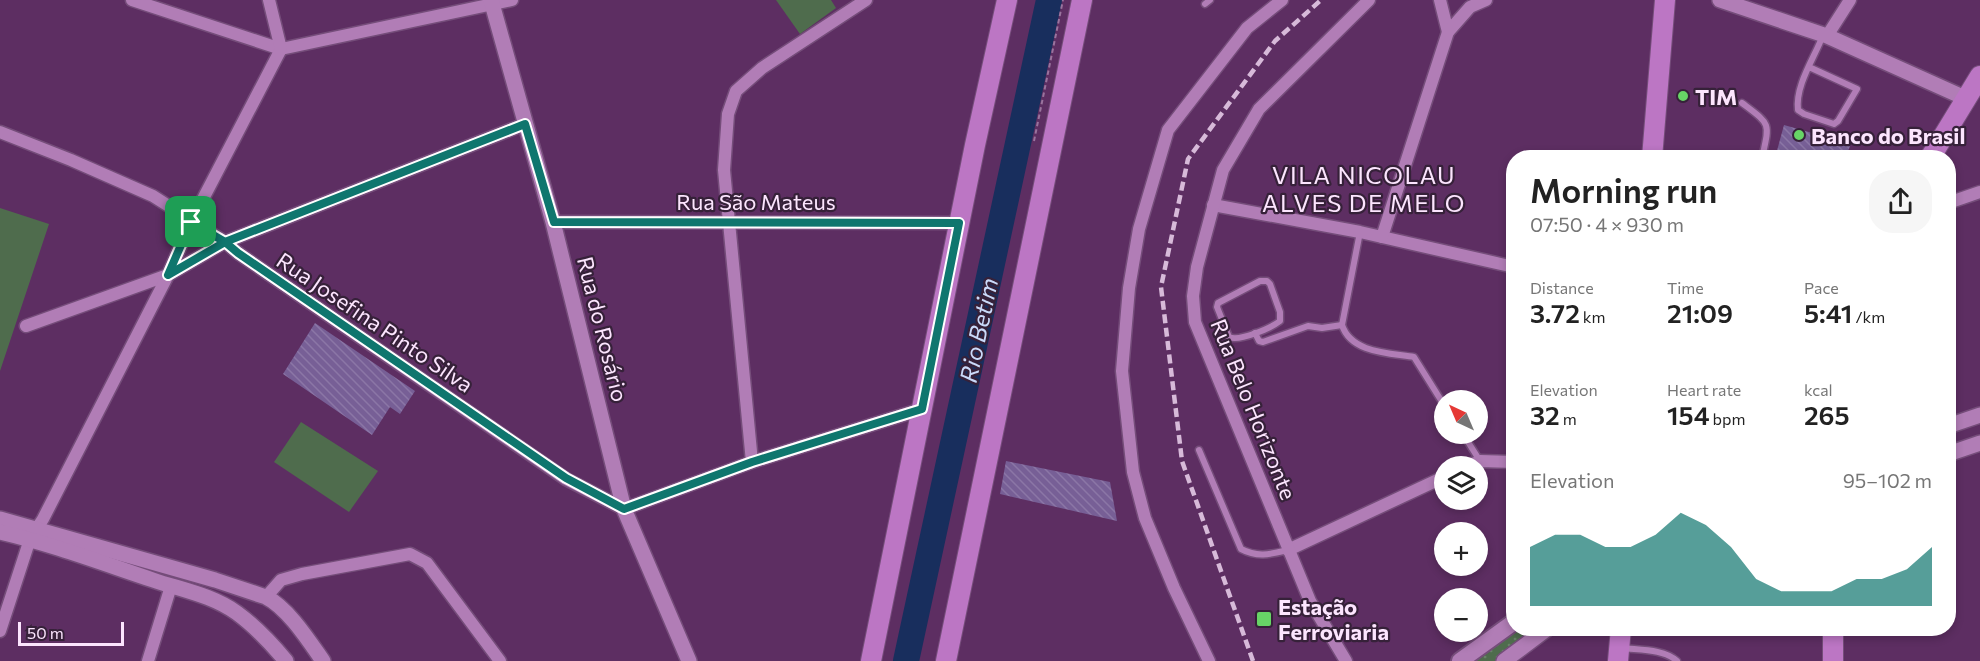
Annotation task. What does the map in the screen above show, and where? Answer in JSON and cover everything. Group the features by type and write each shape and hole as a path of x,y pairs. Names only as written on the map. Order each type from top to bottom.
{"main road":[{"path":"871,661 959,223 1007,0"},
{"path":"946,661 1082,0"},
{"path":"1653,150 1665,0"},
{"path":"1935,150 1980,76"},
{"path":"1460,661 1506,628"},
{"path":"1833,636 1833,661"}],"street":[{"path":"132,0 281,49 492,2 512,0"},
{"path":"0,631 34,534 168,275 191,222 281,49 268,0"},
{"path":"752,462 724,170 728,114 735,92 762,68 866,0"},
{"path":"1209,661 1174,588 1149,528 1133,472 1122,371 1129,288 1139,229 1168,130 1247,28 1282,0"},
{"name":"Rua Belo Horizonte","path":"1346,661 1310,601 1288,550 1195,322 1193,296 1197,267 1223,170 1259,109 1369,0"},
{"path":"1440,0 1448,32"},
{"path":"1382,237 1448,32 1470,7 1486,0"},
{"path":"1720,0 1825,35 1965,98"},
{"path":"1825,35 1850,0"},
{"name":"Rua do Rosário","path":"492,2 554,222 624,509 689,661"},
{"path":"26,326 168,275 225,242 525,124"},
{"name":"Rua Josefina Pinto Silva","path":"0,132 153,196 225,242 566,478 624,509"},
{"path":"1956,200 1980,192"},
{"path":"1213,205 1360,232 1506,265"},
{"name":"Rua São Mateus","path":"554,222 959,223"},
{"path":"624,509 752,462 922,409"},
{"path":"1956,423 1980,415"},
{"path":"1956,451 1980,443"},
{"path":"1488,461 1506,462"},
{"path":"1288,550 1434,482"},
{"path":"0,519 171,586 201,593 236,612 265,636 286,661"},
{"path":"0,532 34,534 215,580 266,597 292,620 323,661"},
{"path":"266,597 281,580 410,554 427,563 500,661"},
{"path":"148,661 171,586"},
{"path":"1504,661 1537,636"}],"lane":[{"path":"1809,67 1857,89 1834,124 1804,114 1798,110 1797,102 1809,67 1825,35"},
{"path":"1742,103 1766,121 1768,129 1764,150"},
{"path":"1360,232 1342,325 1345,335 1355,344 1378,351 1414,357 1435,390"},
{"path":"1260,281 1267,281 1281,317 1278,323 1255,333 1237,339 1229,337 1217,307 1218,303 1260,281"},
{"path":"1255,333 1263,342 1308,326 1322,328 1342,325"},
{"path":"1199,450 1241,549 1251,554 1265,555 1288,550"},
{"path":"1619,646 1656,651 1672,656 1677,661"}],"green space":[{"path":"776,0 831,0 836,8 800,34"},
{"path":"0,208 49,224 0,371"},
{"path":"301,422 378,471 349,512 274,462"},
{"path":"1507,636 1533,636 1498,661 1473,661"}],"building":[{"name":"Banco do Brasil","path":"1784,125 1851,144 1848,150 1777,150"},
{"path":"315,323 415,391 400,414 390,407 372,435 283,374"},
{"path":"1006,461 1110,482 1117,521 1000,494"}],"waterway":[{"name":"Rio Betim","path":"906,661 1049,0"}],"railway":[{"path":"1253,661 1182,461 1161,287 1188,159 1275,41 1321,0"}],"place":[{"name":"TIM","path":"1683,96"},
{"name":"Banco do Brasil","path":"1799,135"},
{"name":"Estação Ferroviaria","path":"1264,619"}],"district":[{"name":"VILA NICOLAU ALVES DE MELO","path":"1364,188"}],"route":[{"path":"191,222 168,275 225,242 566,478 624,509 752,462 922,409 959,223 554,222 525,124 225,242 191,222"}]}
